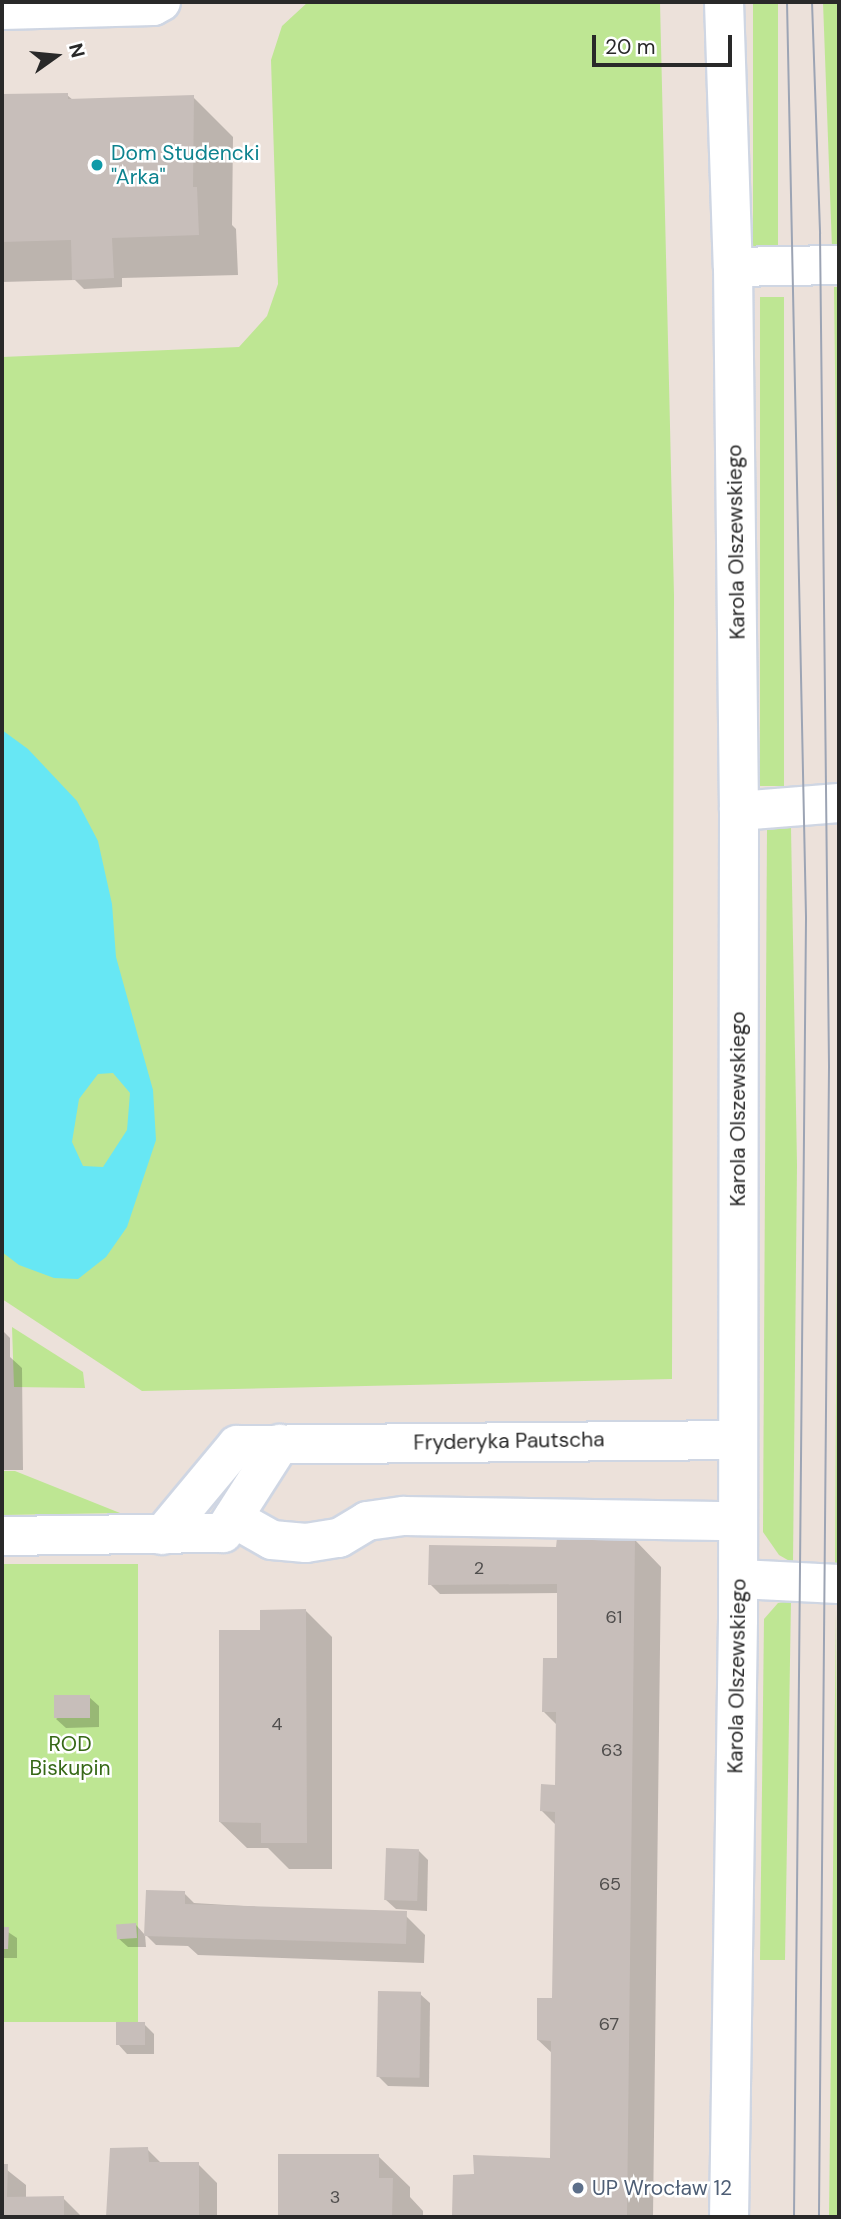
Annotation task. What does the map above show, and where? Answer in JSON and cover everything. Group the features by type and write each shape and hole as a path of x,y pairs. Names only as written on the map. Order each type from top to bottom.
{"street":[{"path":"2,10 153,6 161,2"},
{"name":"Karola Olszewskiego","path":"724,2 733,267 739,811 738,1579 729,2217"},
{"path":"733,267 839,265"},
{"path":"739,811 839,803"},
{"name":"Fryderyka Pautscha","path":"162,1535 237,1446 737,1440"},
{"path":"2,1536 223,1533 281,1444"},
{"path":"233,1518 272,1540 306,1543 340,1538 367,1521 404,1516 738,1521"},
{"path":"738,1579 839,1584"}],"green space":[{"path":"308,2 660,2 674,595 672,1379 142,1391 2,1299 2,357 239,347 267,316 278,284 271,60 282,26"},
{"path":"753,2 778,2 778,246 753,246"},
{"path":"823,2 839,2 839,248 832,248"},
{"path":"834,287 839,287 839,687"},
{"path":"760,297 784,297 784,786 760,786"},
{"path":"767,828 791,828 797,1165 793,1563 779,1555 763,1532"},
{"path":"839,912 839,1564 835,1564"},
{"path":"12,1327 83,1372 85,1388 14,1387"},
{"path":"2,1471 15,1471 120,1513 2,1515"},
{"name":"ROD Biskupin","path":"2,1564 138,1564 138,2022 2,2022"},
{"path":"791,1601 785,1960 760,1960 764,1619 778,1603"},
{"path":"836,1609 839,2195 837,2217 829,2217"}],"water":[{"path":"2,730 28,749 77,801 98,841 112,904 116,957 153,1090 156,1140 127,1227 106,1257 78,1279 54,1278 19,1265 2,1252","holes":["113,1073 130,1093 127,1130 103,1167 83,1166 72,1142 79,1099 98,1074"]}],"building":[{"name":"Dom Studencki \"Arka\"","path":"68,93 68,99 194,95 193,187 197,187 199,235 112,238 114,278 72,280 71,240 2,242 2,94"},
{"path":"557,1538 635,1539 627,2217 452,2215 453,2175 474,2174 473,2155 550,2158 551,2041 537,2040 537,1998 552,1998 555,1812 540,1811 541,1784 555,1785 556,1712 542,1712 543,1658 557,1658 557,1584 428,1585 429,1545 556,1547"},
{"path":"306,1609 307,1843 261,1843 261,1823 219,1822 219,1630 260,1630 260,1610"},
{"path":"54,1695 90,1695 90,1718 54,1718"},
{"path":"386,1848 419,1849 417,1901 384,1900"},
{"path":"146,1890 185,1891 185,1904 407,1911 406,1944 144,1936"},
{"path":"136,1923 137,1938 117,1939 116,1924"},
{"path":"2,1927 9,1927 8,1949 2,1949"},
{"path":"378,1991 421,1992 419,2078 376,2077"},
{"path":"116,2022 145,2022 145,2045 116,2045"},
{"path":"148,2147 149,2162 199,2162 199,2217 106,2217 110,2148"},
{"path":"278,2154 379,2154 379,2178 393,2178 392,2217 278,2217"},
{"path":"2,2164 8,2164 7,2197 64,2196 64,2217 2,2217"}],"tram line":[{"path":"787,2 806,919 794,2217"},
{"path":"812,2 820,234 829,1067 819,2217"}],"place":[{"name":"Dom Studencki \"Arka\"","path":"97,165"},
{"name":"UP Wrocław 12","path":"578,2188"}]}
